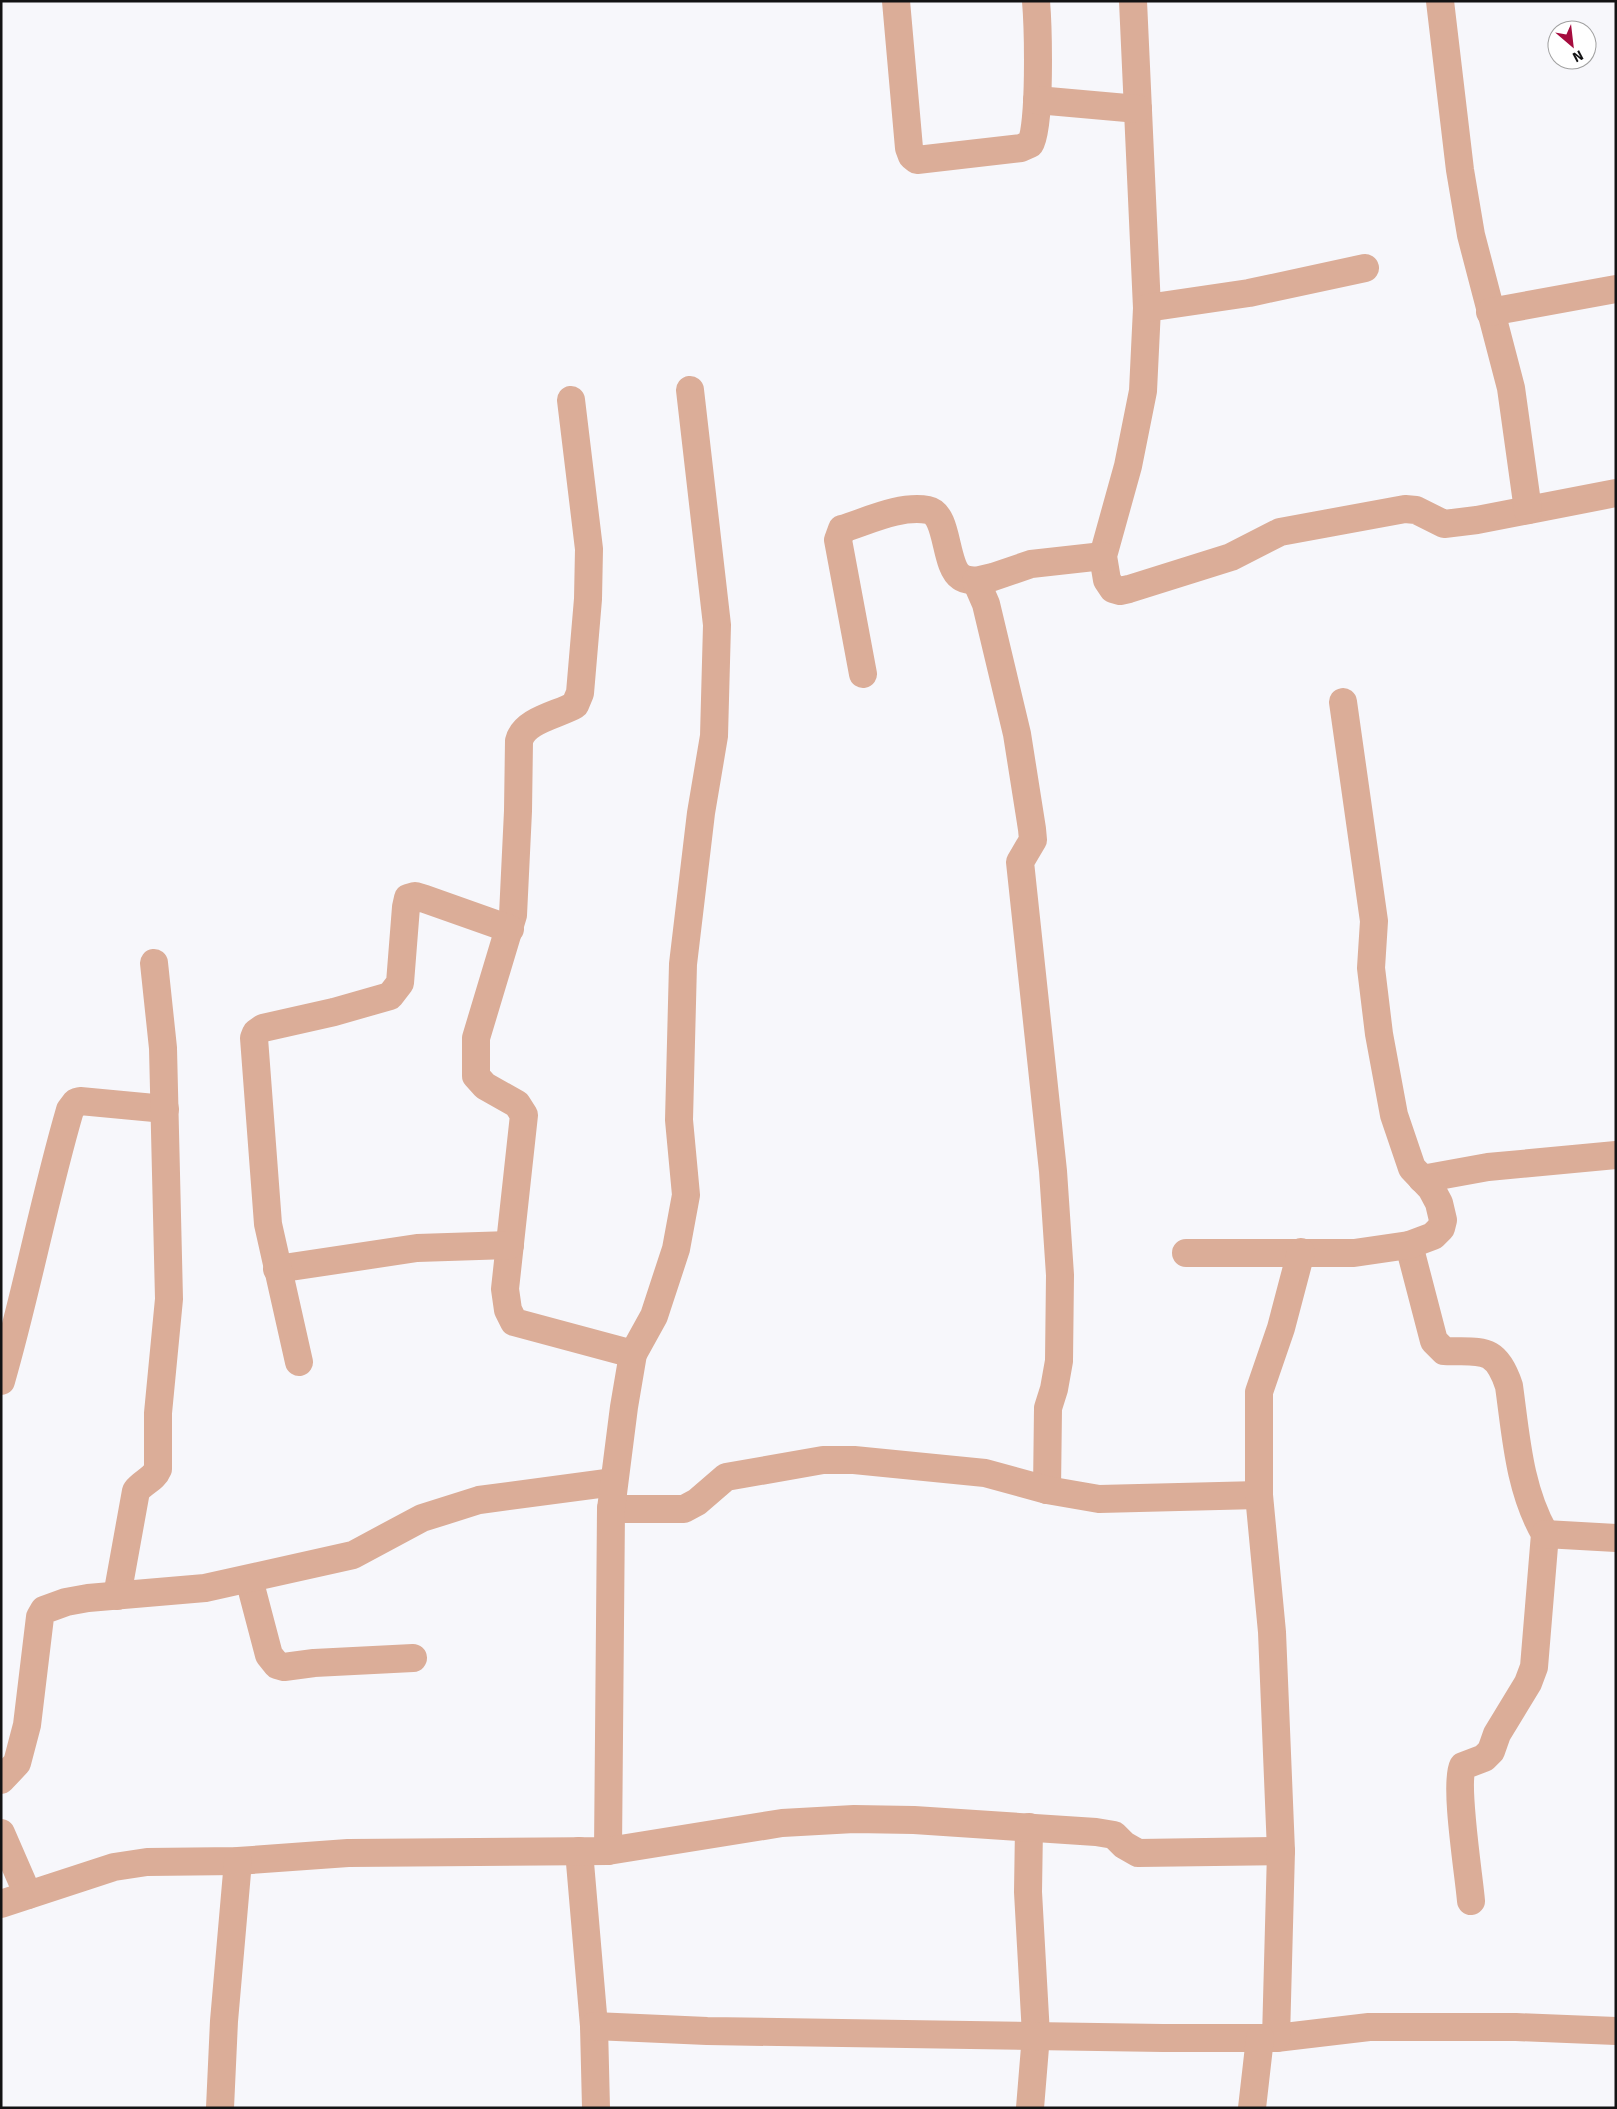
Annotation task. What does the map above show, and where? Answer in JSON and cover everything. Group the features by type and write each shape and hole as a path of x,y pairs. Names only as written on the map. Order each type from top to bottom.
{"street":[{"path":"896,1 909,148 912,156 917,160 1021,148 1030,144 1034,136 1037,100 1036,1"},
{"path":"1133,1 1147,308 1143,391 1128,466 1103,556 1107,580 1113,589 1120,591 1214,563 1231,557 1280,532 1404,510 1416,510 1444,524 1616,493"},
{"path":"1440,1 1460,170 1471,235 1511,388 1528,510"},
{"path":"1037,100 1138,109"},
{"path":"1147,308 1249,293 1365,268"},
{"path":"1490,312 1616,290"},
{"path":"608,1851 611,1509 633,1354 654,1316 676,1249 686,1195 679,1120 683,964 701,813 714,736 717,625 690,390"},
{"path":"570,400 589,550 588,599 580,693 575,705 530,726 521,734 519,741 513,915 476,1038 476,1076 485,1086 517,1104 524,1115 505,1289 508,1310 514,1322 633,1354"},
{"path":"863,674 838,540 842,529 904,510 930,510 936,514 940,521 949,553 958,575 963,579 976,581 1030,564 1103,556"},
{"path":"976,581 986,604 1017,734 1033,840 1020,862 1054,1170 1060,1275 1059,1361 1048,1408 1047,1490"},
{"path":"1186,1253 1354,1253 1410,1245 1433,1236 1441,1228 1444,1220 1439,1203 1431,1188 1412,1168 1394,1115 1379,1034 1371,968 1374,921 1366,852 1343,702"},
{"path":"299,1362 268,1224 254,1038 256,1032 263,1028 334,1012 390,996 400,983 408,898 415,896 425,899 510,929"},
{"path":"117,1596 136,1492 142,1483 156,1474 158,1469 158,1413 169,1299 163,1048 154,963"},
{"path":"1,1381 30,1270 51,1174 70,1110 76,1102 80,1101 165,1109"},
{"path":"1422,1179 1488,1167 1616,1155"},
{"path":"278,1269 417,1248 510,1245"},
{"path":"1410,1245 1434,1341 1438,1348 1444,1351 1483,1352 1493,1357 1504,1372 1509,1386 1523,1483 1536,1519 1545,1534 1534,1667 1528,1683 1498,1734 1491,1751 1484,1758 1462,1766 1459,1772 1471,1901"},
{"path":"1252,2108 1268,2038 1281,1851 1272,1632 1259,1495 1259,1392 1281,1328 1301,1252"},
{"path":"611,1509 684,1508 697,1502 726,1477 823,1460 854,1460 985,1473 1047,1490 1098,1499 1259,1495"},
{"path":"1,1780 17,1763 27,1725 40,1617 44,1610 66,1602 204,1588 249,1579 353,1555 422,1518 479,1500 614,1482"},
{"path":"1545,1534 1616,1538"},
{"path":"249,1579 269,1654 277,1665 284,1667 314,1663 413,1658"},
{"path":"1,1904 114,1867 147,1862 238,1861 348,1853 608,1851 782,1823 854,1819 914,1820 1029,1827 1114,1835 1124,1845 1138,1853 1281,1851"},
{"path":"1029,1827 1029,1900 1036,2035 1030,2108"},
{"path":"1,1833 28,1895"},
{"path":"579,1851 594,2026 596,2108"},
{"path":"220,2108 224,2021 238,1861"},
{"path":"594,2026 708,2031 1268,2038 1369,2027 1516,2027 1616,2031"}]}
